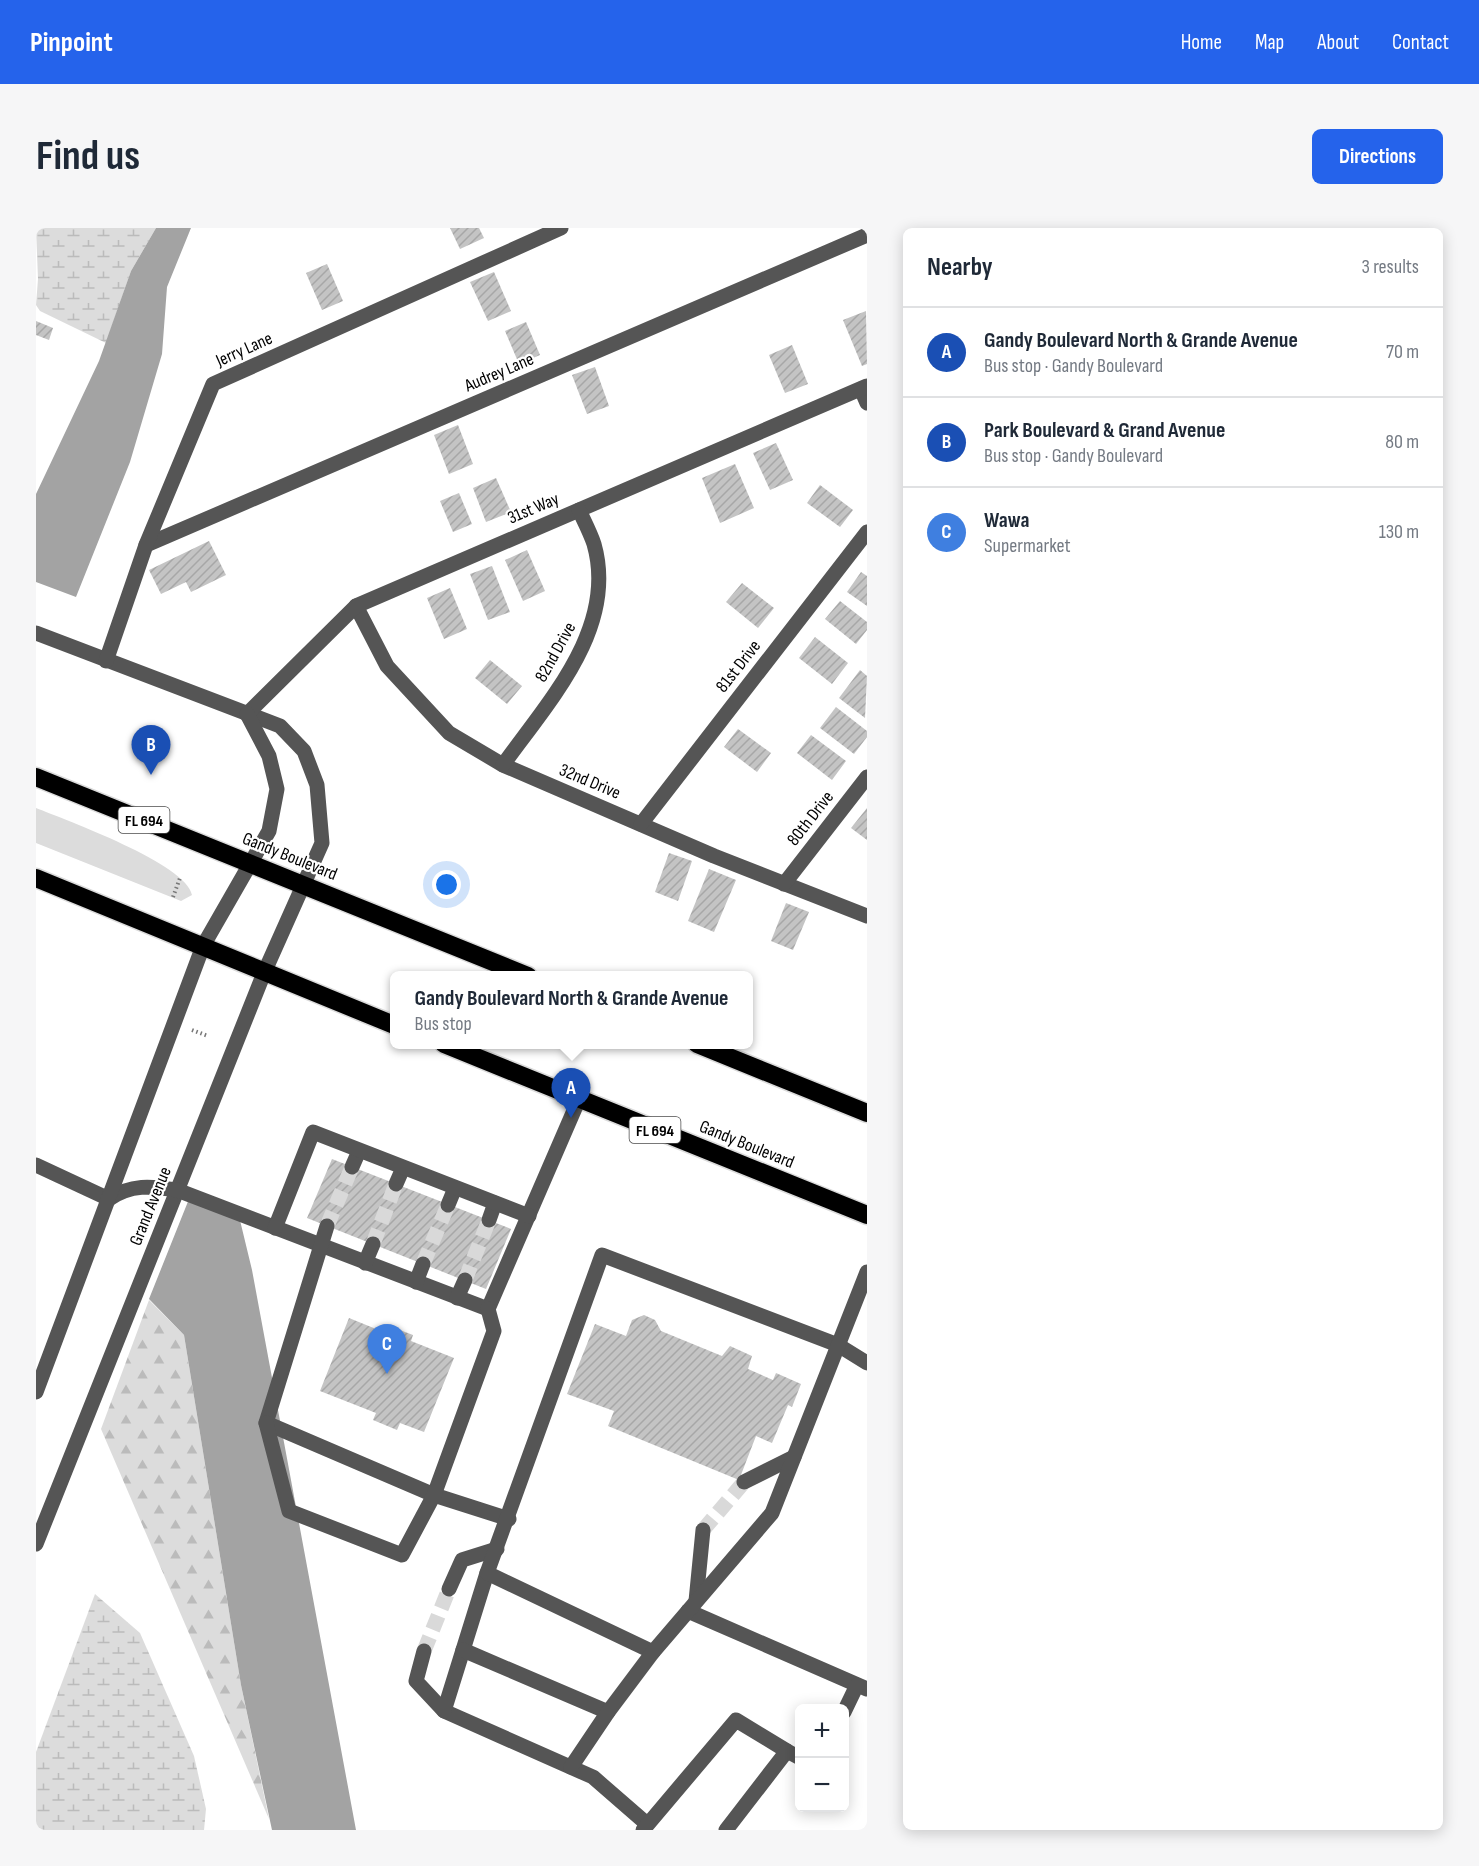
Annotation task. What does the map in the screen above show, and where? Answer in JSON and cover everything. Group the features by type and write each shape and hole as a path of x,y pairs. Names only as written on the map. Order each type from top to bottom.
{"highway":[{"name":"Gandy Boulevard","path":"36,777 518,971"},
{"path":"36,878 264,973 390,1022"},
{"name":"Gandy Boulevard","path":"456,1049 867,1215"},
{"path":"709,1049 867,1113"}],"street":[{"name":"Jerry Lane","path":"106,661 146,545 213,384 561,228"},
{"name":"Audrey Lane","path":"146,545 867,235"},
{"name":"31st Way","path":"247,714 357,606 579,510 865,393"},
{"name":"82nd Drive","path":"503,765 554,693 590,633 599,591 594,544 579,510"},
{"name":"81st Drive","path":"641,824 867,532"},
{"name":"32nd Drive","path":"357,606 387,666 449,733 503,765 784,884 867,916"},
{"name":"Grand Avenue","path":"36,633 280,726 304,751 318,785 322,843 264,973 36,1544"},
{"path":"36,1392 203,946 269,831 277,789 269,756 247,714"},
{"name":"80th Drive","path":"784,884 867,777"},
{"path":"327,1226 266,1424 289,1510 402,1555 434,1495 494,1331 488,1309 579,1099"},
{"path":"275,1228 313,1132 529,1216"},
{"path":"352,1167 359,1151"},
{"path":"36,1165 109,1199"},
{"path":"396,1184 403,1168"},
{"path":"109,1199 122,1190 146,1186 177,1190 488,1309"},
{"path":"448,1204 455,1188"},
{"path":"489,1220 495,1203"},
{"path":"366,1263 373,1244"},
{"path":"444,1711 487,1574 509,1519 602,1255 838,1345 867,1363"},
{"path":"416,1282 423,1264"},
{"path":"571,1767 608,1712 653,1652 772,1513 867,1272"},
{"path":"457,1298 465,1280"},
{"path":"266,1424 434,1495 509,1519"},
{"path":"744,1482 794,1457"},
{"path":"692,1606 703,1530"},
{"path":"449,1589 462,1560 497,1549"},
{"path":"487,1574 653,1652"},
{"path":"692,1606 862,1687 849,1705"},
{"path":"463,1650 608,1712"},
{"path":"424,1651 416,1681 444,1711 593,1777 645,1827 736,1720 794,1755 726,1830"}],"path":[{"path":"173,897 180,878"},
{"path":"192,1029 208,1036"}],"green space":[{"path":"36,228 156,228 131,271 106,343 40,311 36,305 38,279"},
{"path":"36,808 123,844 148,857 170,870 185,883 192,895 181,901 36,843"},
{"path":"149,1300 184,1335 241,1685 269,1819 101,1429"},
{"path":"95,1594 140,1633 194,1756 206,1809 204,1830 36,1830 36,1752"}],"shaded area":[{"path":"156,228 191,228 167,287 162,354 130,462 76,597 36,582 36,494 99,361 131,271"},
{"path":"191,1194 238,1212 252,1270 356,1830 272,1830 241,1685 184,1335 149,1299"}],"building":[{"path":"450,228 479,228 484,238 460,249"},
{"path":"327,264 343,301 322,310 306,273"},
{"path":"494,272 511,311 488,321 470,282"},
{"path":"866,311 867,364 862,366 843,320"},
{"path":"36,321 53,328 49,340 36,335"},
{"path":"526,322 540,355 519,364 505,331"},
{"path":"792,345 808,384 785,393 769,355"},
{"path":"595,367 609,406 587,414 572,375"},
{"path":"458,425 473,464 449,474 434,435"},
{"path":"776,443 793,480 770,490 753,453"},
{"path":"735,464 754,508 720,523 702,478"},
{"path":"496,478 511,512 486,522 473,488"},
{"path":"820,485 853,510 840,527 807,503"},
{"path":"459,493 472,524 453,532 440,501"},
{"path":"209,541 226,575 191,592 186,582 161,594 149,570"},
{"path":"527,550 545,591 523,601 505,560"},
{"path":"492,566 510,612 488,620 470,574"},
{"path":"861,572 867,576 867,606 847,592"},
{"path":"742,583 774,608 758,628 726,602"},
{"path":"450,588 467,629 444,639 427,598"},
{"path":"840,601 867,622 867,630 856,644 825,619"},
{"path":"815,637 848,663 832,684 799,658"},
{"path":"490,660 522,686 507,704 475,678"},
{"path":"860,670 867,676 865,718 839,698"},
{"path":"836,707 867,731 867,737 854,754 820,728"},
{"path":"738,729 771,753 757,772 724,747"},
{"path":"811,735 846,761 832,780 797,753"},
{"path":"867,808 867,840 851,828"},
{"path":"669,853 692,861 678,901 655,892"},
{"path":"709,869 736,880 714,932 688,921"},
{"path":"786,903 809,912 793,950 771,941"},
{"path":"332,1159 511,1229 486,1289 307,1218"},
{"path":"644,1315 655,1320 661,1331 722,1356 730,1346 752,1356 748,1369 773,1380 776,1373 801,1384 792,1407 788,1405 772,1443 756,1436 739,1480 608,1426 614,1411 567,1394 595,1324 626,1336 632,1320"},
{"path":"349,1318 381,1331 384,1324 413,1335 411,1341 454,1358 424,1432 400,1423 397,1430 373,1420 376,1413 320,1391"}],"tunnel":[{"path":"327,1226 352,1167"},
{"path":"373,1244 396,1184"},
{"path":"423,1264 448,1205"},
{"path":"465,1280 489,1220"},
{"path":"703,1530 744,1482"},
{"path":"424,1651 449,1589"}],"place":[{"name":"Park Boulevard & Grand Avenue","path":"151,775"},
{"name":"Gandy Boulevard North & Grande Avenue","path":"571,1118"},
{"name":"Wawa","path":"387,1374"}]}
